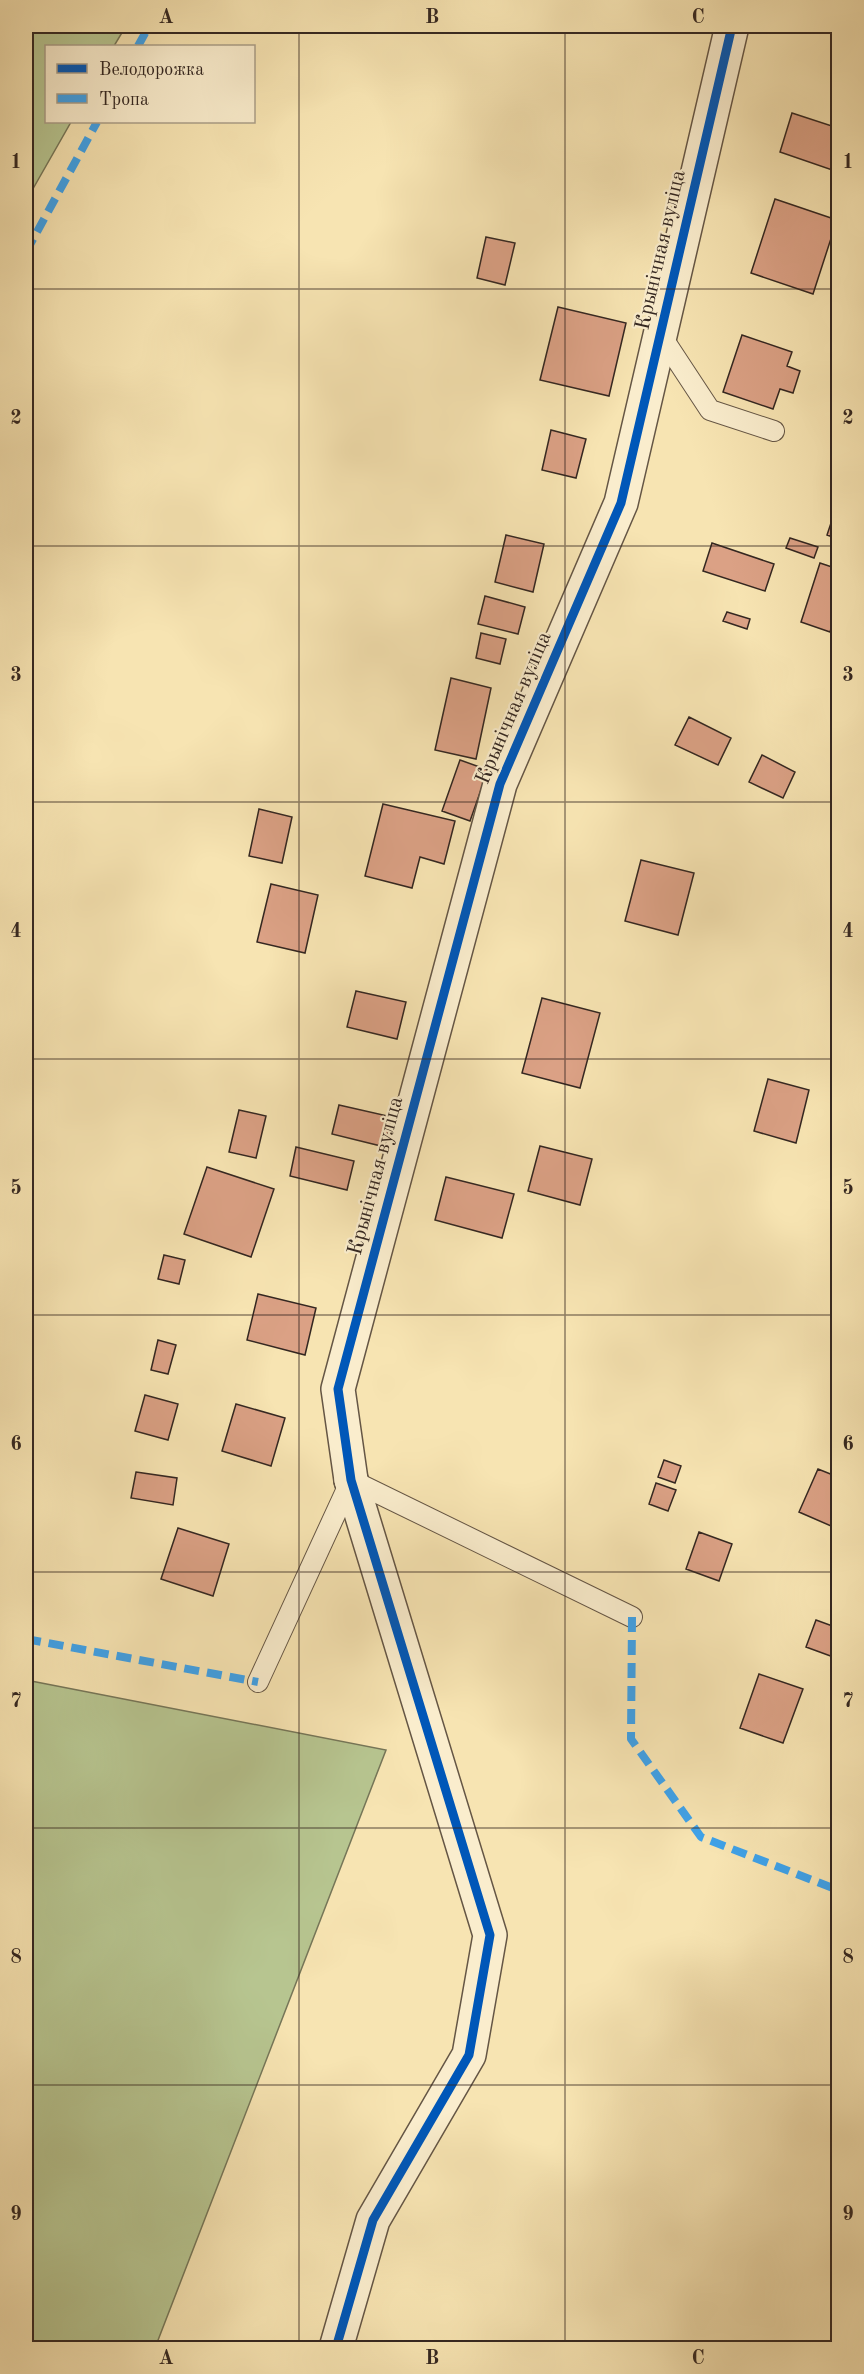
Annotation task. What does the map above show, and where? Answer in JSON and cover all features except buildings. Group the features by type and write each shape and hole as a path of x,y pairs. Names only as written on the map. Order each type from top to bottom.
{"street":[{"name":"Крынічная вуліца","path":"336,2349 373,2220 469,2055 490,1935 351,1480 338,1389 500,784 621,503 732,26"}],"lane":[{"path":"660,334 710,410 774,430"},
{"path":"258,1682 351,1480 632,1617"}],"green space":[{"path":"26,26 126,26 115,45 45,45 45,123 70,123 26,201"},
{"path":"26,1680 386,1750 155,2348 26,2348"}],"marked path":[{"path":"139,45 149,26"},
{"path":"26,252 96,123"},
{"path":"632,1617 631,1739 701,1837 838,1890"},
{"path":"26,1639 258,1682"}],"cycle path":[{"path":"336,2348 373,2220 469,2055 490,1935 351,1480 338,1389 500,784 621,503 732,26"}]}
